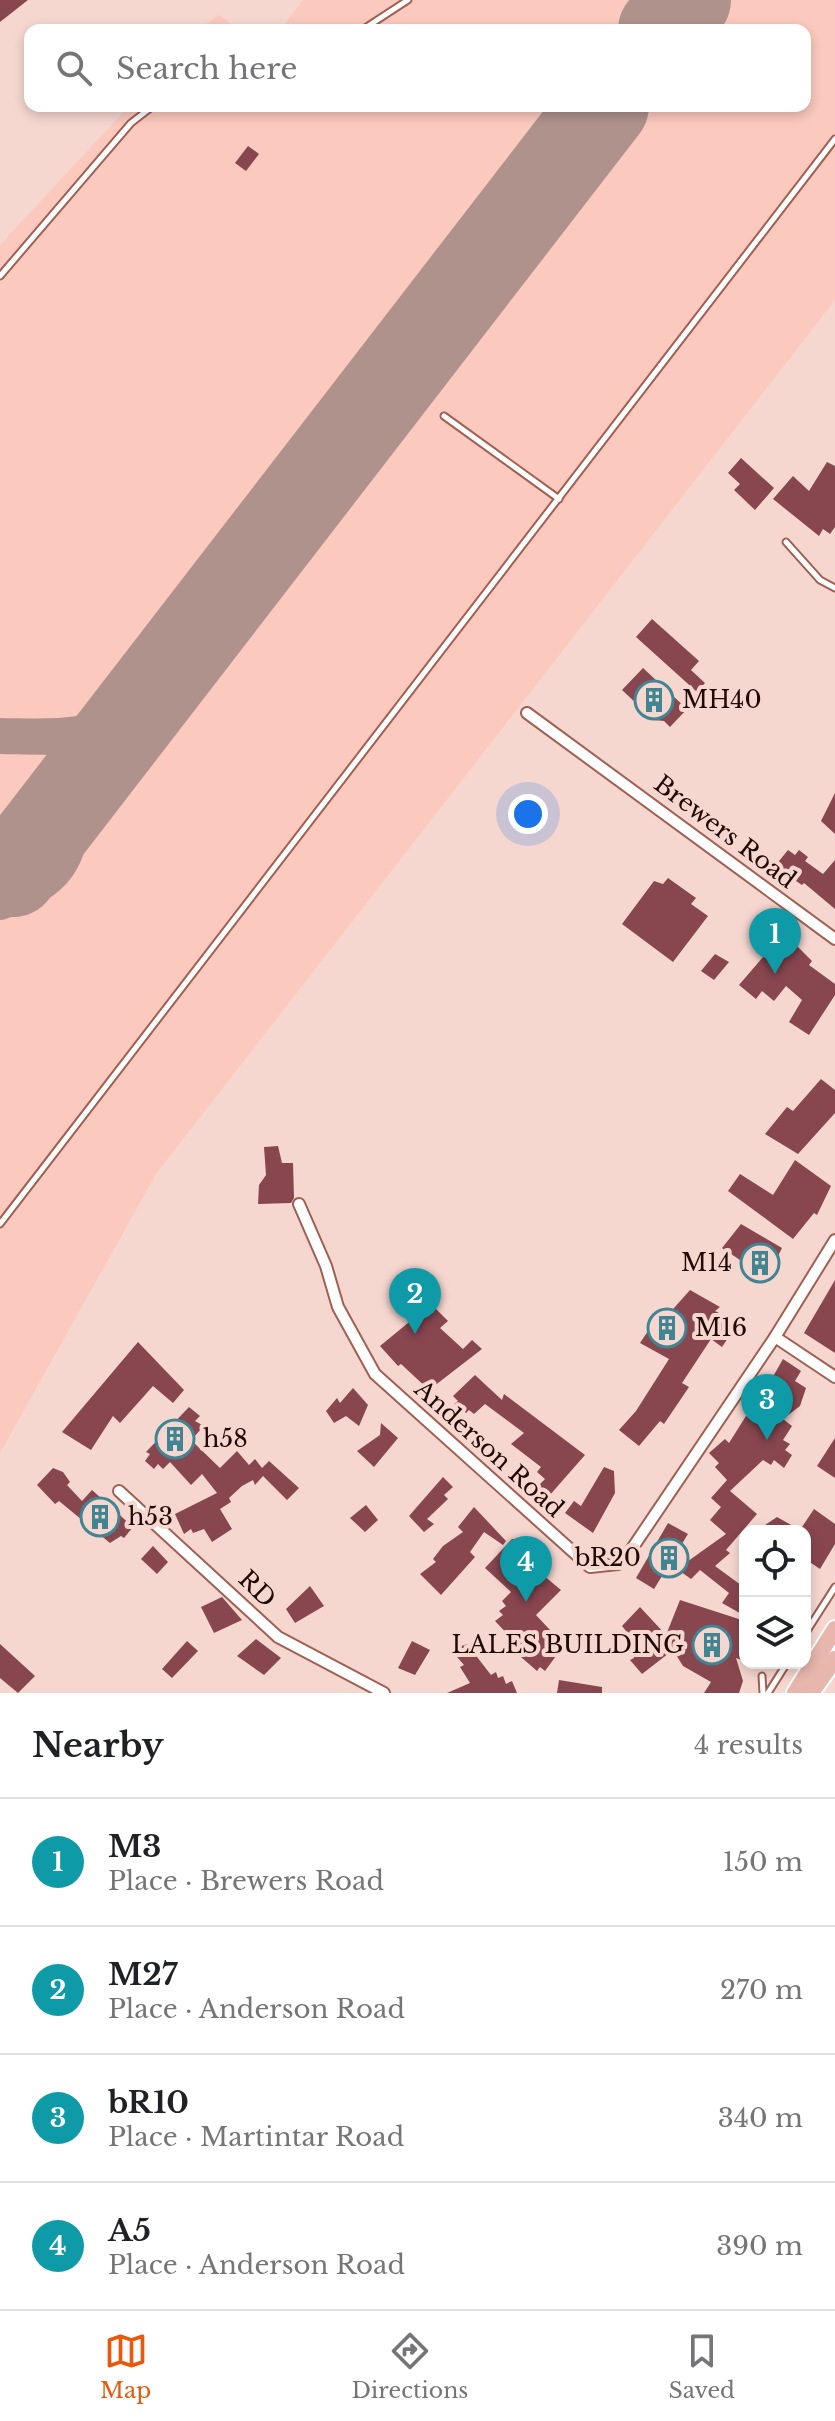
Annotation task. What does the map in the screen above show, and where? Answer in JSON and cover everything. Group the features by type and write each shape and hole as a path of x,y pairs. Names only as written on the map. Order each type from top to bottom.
{"main road":[{"path":"795,1693 834,1633"},
{"path":"811,1693 835,1659"}],"street":[{"name":"Brewers Road","path":"527,713 835,939"},
{"name":"Anderson Road","path":"299,1204 326,1266 338,1307 375,1374 590,1567 618,1564 627,1556 775,1337"},
{"path":"835,1240 775,1337 835,1377"},
{"name":"RD","path":"119,1491 278,1637 384,1693"}],"lane":[{"path":"371,24 408,0"},
{"path":"0,276 131,123 145,112"},
{"path":"0,1224 835,139"},
{"path":"444,416 559,499"},
{"path":"786,542 820,580 835,588"},
{"path":"811,1625 834,1591"},
{"path":"766,1693 783,1669"},
{"path":"762,1676 766,1693"}],"shaded area":[{"path":"303,0 835,0 835,300 156,1174 0,1453 0,245 123,112 811,112 811,24 285,24"},
{"path":"218,15 231,24 207,24"}],"building":[{"path":"0,0 28,0 0,22"},
{"path":"248,146 259,154 246,171 235,163"},
{"path":"741,458 774,488 755,510 734,490 740,484 728,473"},
{"path":"827,462 835,466 835,527 830,534 823,529 819,536 773,499 793,476 809,491"},
{"path":"652,619 699,661 691,670 705,683 697,692 636,637"},
{"name":"MH40","path":"643,668 687,709 670,727 664,721 654,720 622,690"},
{"path":"835,793 835,834 821,821"},
{"path":"788,850 795,855 799,850 808,857 805,861 823,874 835,860 835,909 804,883 802,885 790,877 787,881 775,866"},
{"path":"668,878 696,898 691,904 708,916 673,962 622,924 654,881 663,884"},
{"path":"792,941 812,961 809,965 835,984 835,995 809,1035 789,1022 802,1000 786,986 774,1001 762,991 756,999 739,985 763,957 759,954 768,944 778,951"},
{"path":"715,954 729,962 714,980 701,971"},
{"path":"821,1079 835,1090 835,1113 798,1154 765,1134 787,1107 793,1111"},
{"path":"278,1146 282,1163 293,1163 294,1198 291,1203 258,1204 259,1185 266,1175 264,1147"},
{"path":"795,1160 831,1186 817,1215 814,1213 793,1239 728,1191 740,1174 773,1195"},
{"name":"M14","path":"741,1224 782,1248 767,1278 722,1248"},
{"path":"835,1280 835,1353 804,1333"},
{"path":"690,1290 720,1307 715,1311 723,1315 720,1320 734,1329 722,1347 711,1339 682,1383 689,1387 664,1424 660,1421 639,1446 619,1430 636,1411 669,1359 640,1343 660,1313 666,1317"},
{"path":"431,1304 448,1321 440,1328 463,1349 472,1340 482,1349 429,1390 401,1364 398,1366 380,1346"},
{"path":"138,1342 184,1390 173,1403 153,1386 120,1423 113,1416 91,1450 62,1432"},
{"path":"783,1359 801,1371 795,1381 806,1388 800,1406 783,1419 792,1426 783,1440 790,1444 785,1450 792,1455 784,1468 774,1460 771,1465 763,1460 730,1491 757,1514 748,1525 739,1525 739,1535 726,1550 730,1553 715,1566 739,1584 739,1613 722,1603 729,1593 700,1570 691,1579 677,1569 726,1534 710,1520 721,1507 711,1498 727,1480 715,1467 719,1463 709,1453 725,1439 729,1443 746,1416 753,1420 769,1398 763,1394"},
{"path":"475,1375 502,1400 504,1394 585,1455 542,1504 531,1493 545,1479 537,1472 541,1467 511,1444 524,1433 485,1404 474,1414 469,1410 466,1413 454,1404 458,1401 453,1396"},
{"path":"353,1388 368,1405 359,1426 346,1416 334,1423 326,1411 337,1398 340,1403"},
{"path":"189,1407 200,1416 195,1421 204,1426 191,1440 220,1468 237,1451 249,1465 255,1459 262,1468 269,1461 299,1488 287,1500 263,1476 255,1485 253,1480 242,1486 229,1498 231,1502 220,1509 232,1529 212,1542 204,1529 193,1533 191,1529 184,1534 175,1514 217,1493 202,1474 191,1485 170,1462 163,1469 158,1464 154,1469 145,1461 150,1454 146,1452"},
{"path":"381,1423 398,1438 374,1467 357,1451 380,1435"},
{"path":"835,1438 835,1478 817,1466"},
{"path":"604,1467 614,1471 615,1493 593,1533 565,1513 574,1501 581,1506"},
{"name":"h53","path":"53,1468 63,1472 70,1482 67,1485 82,1501 92,1490 133,1527 124,1538 121,1536 110,1543 59,1501 55,1504 37,1485"},
{"path":"443,1477 453,1487 444,1495 448,1499 427,1519 434,1524 424,1532 409,1516"},
{"path":"366,1505 378,1520 365,1532 350,1518"},
{"path":"474,1507 506,1541 503,1545 484,1532 470,1552 475,1557 441,1595 420,1574 436,1562 433,1559 443,1546 463,1532 458,1527"},
{"path":"814,1509 835,1524 835,1544 820,1569 811,1563 811,1525 803,1525"},
{"path":"777,1517 791,1525 765,1525"},
{"name":"bR20","path":"668,1523 688,1534 654,1589 636,1578"},
{"path":"512,1539 523,1540 539,1557 531,1565 561,1590 536,1615 564,1645 545,1671 540,1667 537,1671 513,1650 518,1645 495,1621 503,1615 499,1611 506,1606 502,1601 511,1592 485,1568"},
{"name":"h53","path":"153,1546 168,1562 157,1574 141,1559"},
{"path":"310,1586 324,1606 295,1623 286,1609"},
{"path":"222,1597 242,1620 214,1633 201,1607"},
{"path":"680,1600 739,1619 739,1659 736,1658 743,1681 739,1693 704,1693 711,1682 683,1666 673,1650 642,1674 630,1660 634,1658 632,1650 620,1635 626,1631 622,1626 640,1607 666,1635"},
{"path":"256,1639 281,1658 264,1675 237,1656"},
{"path":"187,1641 198,1651 172,1678 162,1669"},
{"path":"412,1641 430,1650 415,1675 398,1668"},
{"path":"0,1644 35,1676 18,1693 0,1678"},
{"path":"467,1644 491,1675 496,1672 498,1678 503,1676 506,1684 512,1681 517,1693 447,1693 470,1683 460,1667 464,1665 451,1650"},
{"path":"559,1680 602,1687 602,1693 557,1693"}],"taxiway":[{"path":"0,736 85,733 136,712"},
{"path":"0,902 35,887 58,866 69,837 69,799"}],"runway":[{"path":"668,24 686,0"},
{"path":"13,872 599,112"}],"place":[{"name":"MH40","path":"654,700"},
{"name":"M3","path":"775,974"},
{"name":"M14","path":"760,1263"},
{"name":"M16","path":"667,1328"},
{"name":"M27","path":"415,1334"},
{"name":"h58","path":"175,1439"},
{"name":"bR10","path":"767,1440"},
{"name":"h53","path":"100,1517"},
{"name":"bR20","path":"669,1558"},
{"name":"A5","path":"526,1602"},
{"name":"LALES BUILDING","path":"712,1645"}]}
